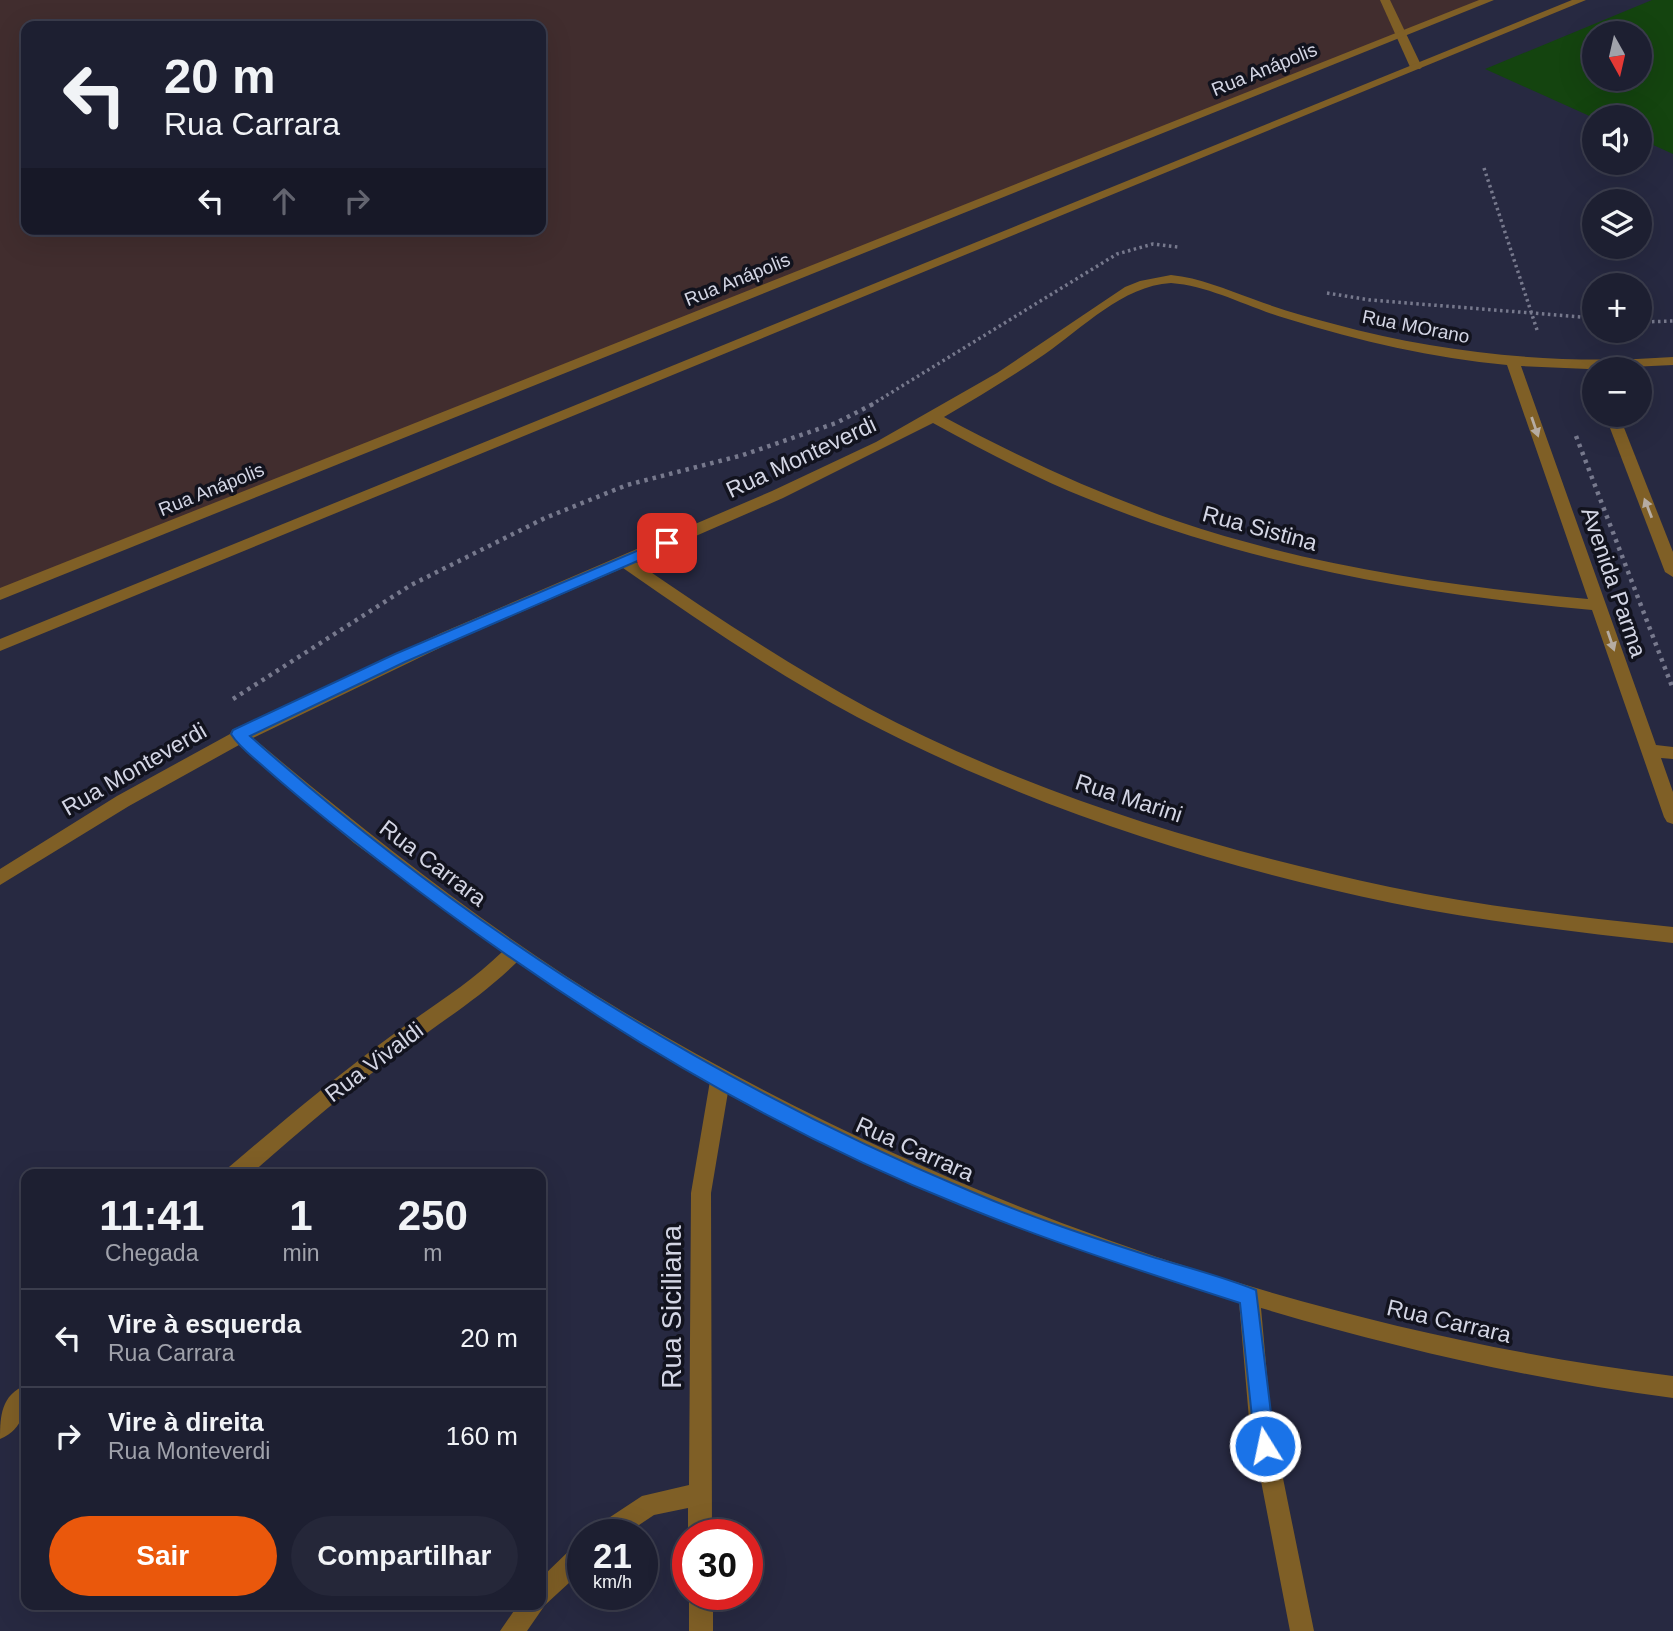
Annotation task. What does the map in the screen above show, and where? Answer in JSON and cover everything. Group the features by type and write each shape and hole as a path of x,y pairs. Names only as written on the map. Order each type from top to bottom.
{"street":[{"path":"1385,0 1416,67"},
{"name":"Rua Anápolis","path":"0,594 1489,0"},
{"path":"0,645 1581,0"},
{"name":"Rua MOrano","path":"1158,280 1202,284 1291,316 1382,341 1513,363 1582,367"},
{"name":"Rua Monteverdi","path":"0,878 145,786 238,734 400,658 792,488 932,417 1037,354 1133,288 1158,280"},
{"name":"Rua MOrano","path":"1652,363 1673,361"},
{"name":"Avenida Parma","path":"1513,363 1673,817"},
{"name":"Rua Sistina","path":"932,417 1046,477 1153,521 1222,543 1294,562 1444,591 1598,605"},
{"path":"1617,427 1673,572"},
{"name":"Rua Marini","path":"624,561 743,646 811,687 887,727 1056,800 1249,862 1373,892 1486,913 1673,935"},
{"name":"Rua Carrara","path":"238,734 311,800 394,865 514,952 612,1018 720,1081 839,1142 967,1199 1104,1250 1249,1297 1383,1332 1521,1363 1673,1387"},
{"path":"1650,751 1673,752"},
{"name":"Rua Vivaldi","path":"242,1169 316,1105 398,1042 481,986 514,952"},
{"name":"Rua Siciliana","path":"700,1519 701,1193 720,1081"},
{"path":"1249,1297 1260,1419 1302,1631"},
{"path":"0,1428 21,1402"},
{"path":"627,1519 650,1504 700,1494"},
{"path":"546,1590 567,1569"},
{"path":"512,1631 529,1610"},
{"path":"701,1610 701,1631"}],"path":[{"path":"1484,168 1549,364"},
{"path":"1652,322 1673,321"},
{"path":"1573,429 1673,689"}],"shaded area":[{"path":"0,0 1489,0 0,589"}],"green space":[{"path":"1652,0 1673,0 1673,154 1652,144 1652,105 1582,105 1582,113 1485,69 1582,29 1582,91 1652,91 1652,21 1601,21"}],"route":[{"path":"667,543 514,607 238,734 311,800 453,909 612,1018 720,1081 839,1142 967,1199 1104,1250 1249,1297 1265,1446"}]}
